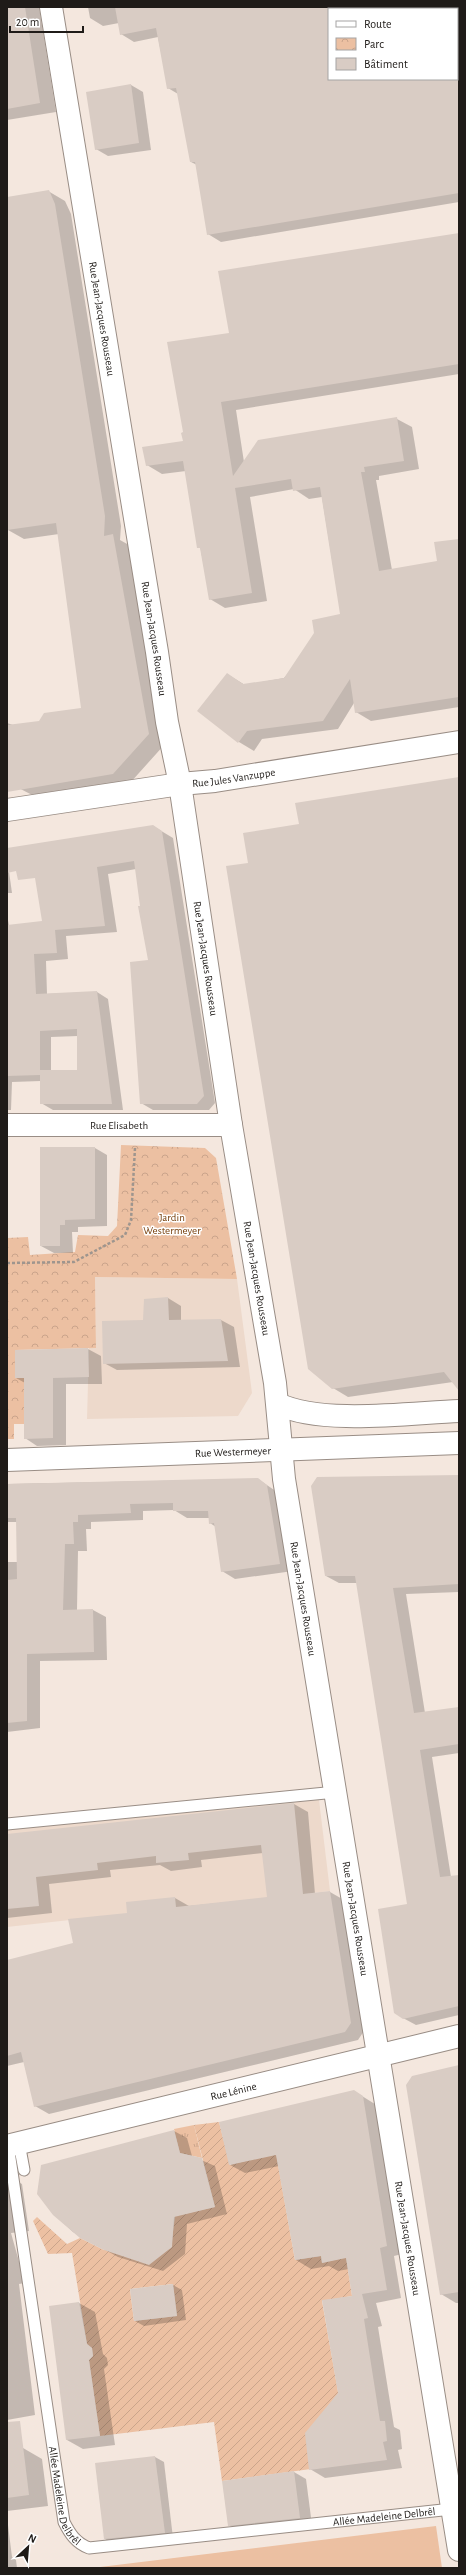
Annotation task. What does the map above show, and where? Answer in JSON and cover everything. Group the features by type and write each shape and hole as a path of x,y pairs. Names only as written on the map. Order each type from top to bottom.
{"street":[{"name":"Rue Jean-Jacques Rousseau","path":"51,7 157,652 166,722 180,784 231,1125 278,1404 285,1485 459,2550"},
{"name":"Rue Jules Vanzuppe","path":"7,810 180,784 215,781 459,742"},
{"name":"Rue Elisabeth","path":"7,1125 231,1125"},
{"path":"278,1404 293,1411 322,1416 459,1411"},
{"name":"Rue Westermeyer","path":"7,1460 282,1451 323,1447 459,1443"},
{"name":"Rue Lénine","path":"11,2145 459,2036"}],"lane":[{"path":"7,1824 336,1792"},
{"path":"11,2145 24,2170"},
{"name":"Allée Madeleine Delbrêl","path":"11,2145 64,2522 70,2533 79,2544 89,2548 452,2509"}],"path":[{"path":"7,1263 74,1262 125,1235 131,1220 136,1125"}],"shaded area":[{"path":"95,1277 237,1279 252,1393 238,1416 87,1419 89,1348 96,1347"},
{"path":"319,1800 330,1891 7,1927 7,1830"}],"green space":[{"name":"Jardin Westermeyer","path":"121,1145 205,1148 216,1158 237,1279 95,1277 96,1348 15,1350 15,1378 30,1378 24,1424 14,1424 14,1439 7,1439 7,1238 28,1237 30,1255 75,1252 78,1235 108,1236 117,1226"},
{"path":"219,2122 230,2165 276,2153 295,2260 321,2256 322,2263 346,2257 352,2296 322,2301 343,2420 318,2468 222,2481 214,2422 100,2436 89,2360 93,2356 92,2348 87,2344 72,2253 48,2254 33,2221 37,2217 67,2244 80,2238 104,2250 165,2251 171,2248 175,2216 215,2207 194,2125","holes":["173,2284 177,2316 134,2321 130,2289"]},
{"path":"194,2125 202,2158 180,2153 174,2129"},
{"path":"436,2526 442,2568 92,2568"}],"building":[{"path":"7,7 25,7 40,103 7,109"},
{"path":"115,7 329,7 328,80 459,79 459,193 207,235 195,162 190,162 176,88 167,89 156,28 120,35"},
{"path":"131,84 139,143 95,150 86,92"},
{"path":"49,190 55,204 105,516 104,536 113,534 149,734 113,774 7,792 7,725 39,721 44,713 81,708 56,523 7,530 7,197"},
{"path":"459,233 459,364 221,402 233,476 258,440 397,417 404,461 364,467 365,472 361,472 379,571 437,561 434,542 459,539 459,697 355,713 350,679 323,721 247,731 238,743 197,711 227,673 243,684 284,678 314,633 312,620 340,614 320,487 293,491 291,479 235,488 252,593 209,600 200,548 197,548 183,461 146,466 142,447 183,441 181,433 183,432 167,342 229,333 218,271"},
{"path":"459,777 459,1391 444,1372 332,1389 308,1369 226,866 248,863 243,833 299,824 295,803"},
{"path":"153,825 162,831 204,1096 197,1104 140,1104 130,962 148,960 138,906 140,906 134,861 97,867 105,926 55,930 57,953 34,954 36,994 97,991 112,1104 40,1104 40,1075 7,1076 7,925 42,921 35,878 18,880 16,871 7,873 7,848","holes":["77,1029 77,1070 40,1070 40,1031"]},
{"path":"40,1147 95,1147 95,1219 65,1220 65,1225 60,1225 60,1246 40,1246"},
{"path":"168,1297 169,1320 221,1319 228,1361 103,1364 102,1321 143,1320 144,1299"},
{"path":"88,1348 89,1377 53,1378 53,1438 24,1439 24,1378 15,1378 15,1350"},
{"path":"459,1475 459,1584 393,1588 414,1713 459,1707 459,1744 420,1750 440,1877 459,1875 459,2006 403,2019 394,2013 378,1909 407,1904 355,1576 325,1576 311,1486 317,1477"},
{"path":"258,1478 267,1485 280,1564 221,1572 214,1523 209,1524 208,1511 173,1511 173,1503 130,1504 131,1513 78,1515 78,1522 73,1522 74,1544 65,1544 63,1610 93,1609 94,1652 27,1654 27,1721 7,1723 7,1580 17,1579 16,1518 7,1518 7,1484"},
{"path":"294,1803 303,1894 330,1891 351,2023 345,2032 34,2107 21,2052 7,2056 7,1960 73,1943 68,1919 127,1913 126,1902 175,1897 176,1907 267,1897 261,1845 188,1853 189,1860 156,1863 156,1856 97,1863 98,1870 36,1877 39,1906 7,1909 7,1834"},
{"path":"459,2065 459,2292 440,2295 406,2085 412,2076"},
{"path":"354,2090 363,2096 387,2246 380,2248 387,2290 362,2294 368,2318 364,2319 380,2421 385,2421 387,2441 383,2442 387,2460 309,2470 305,2433 338,2393 322,2300 352,2296 346,2258 322,2263 321,2256 295,2260 276,2155 229,2165 219,2122"},
{"path":"174,2130 180,2153 202,2158 215,2207 174,2217 172,2247 149,2265 104,2250 80,2238 53,2215 37,2194 41,2165"},
{"path":"173,2284 177,2316 134,2321 130,2289"},
{"path":"79,2302 87,2344 92,2348 93,2356 89,2360 100,2436 66,2440 49,2306"},
{"path":"20,2421 29,2495 7,2498 7,2422"},
{"path":"155,2456 165,2533 104,2539 95,2463"},
{"path":"294,2471 300,2518 228,2526 222,2481"}]}
